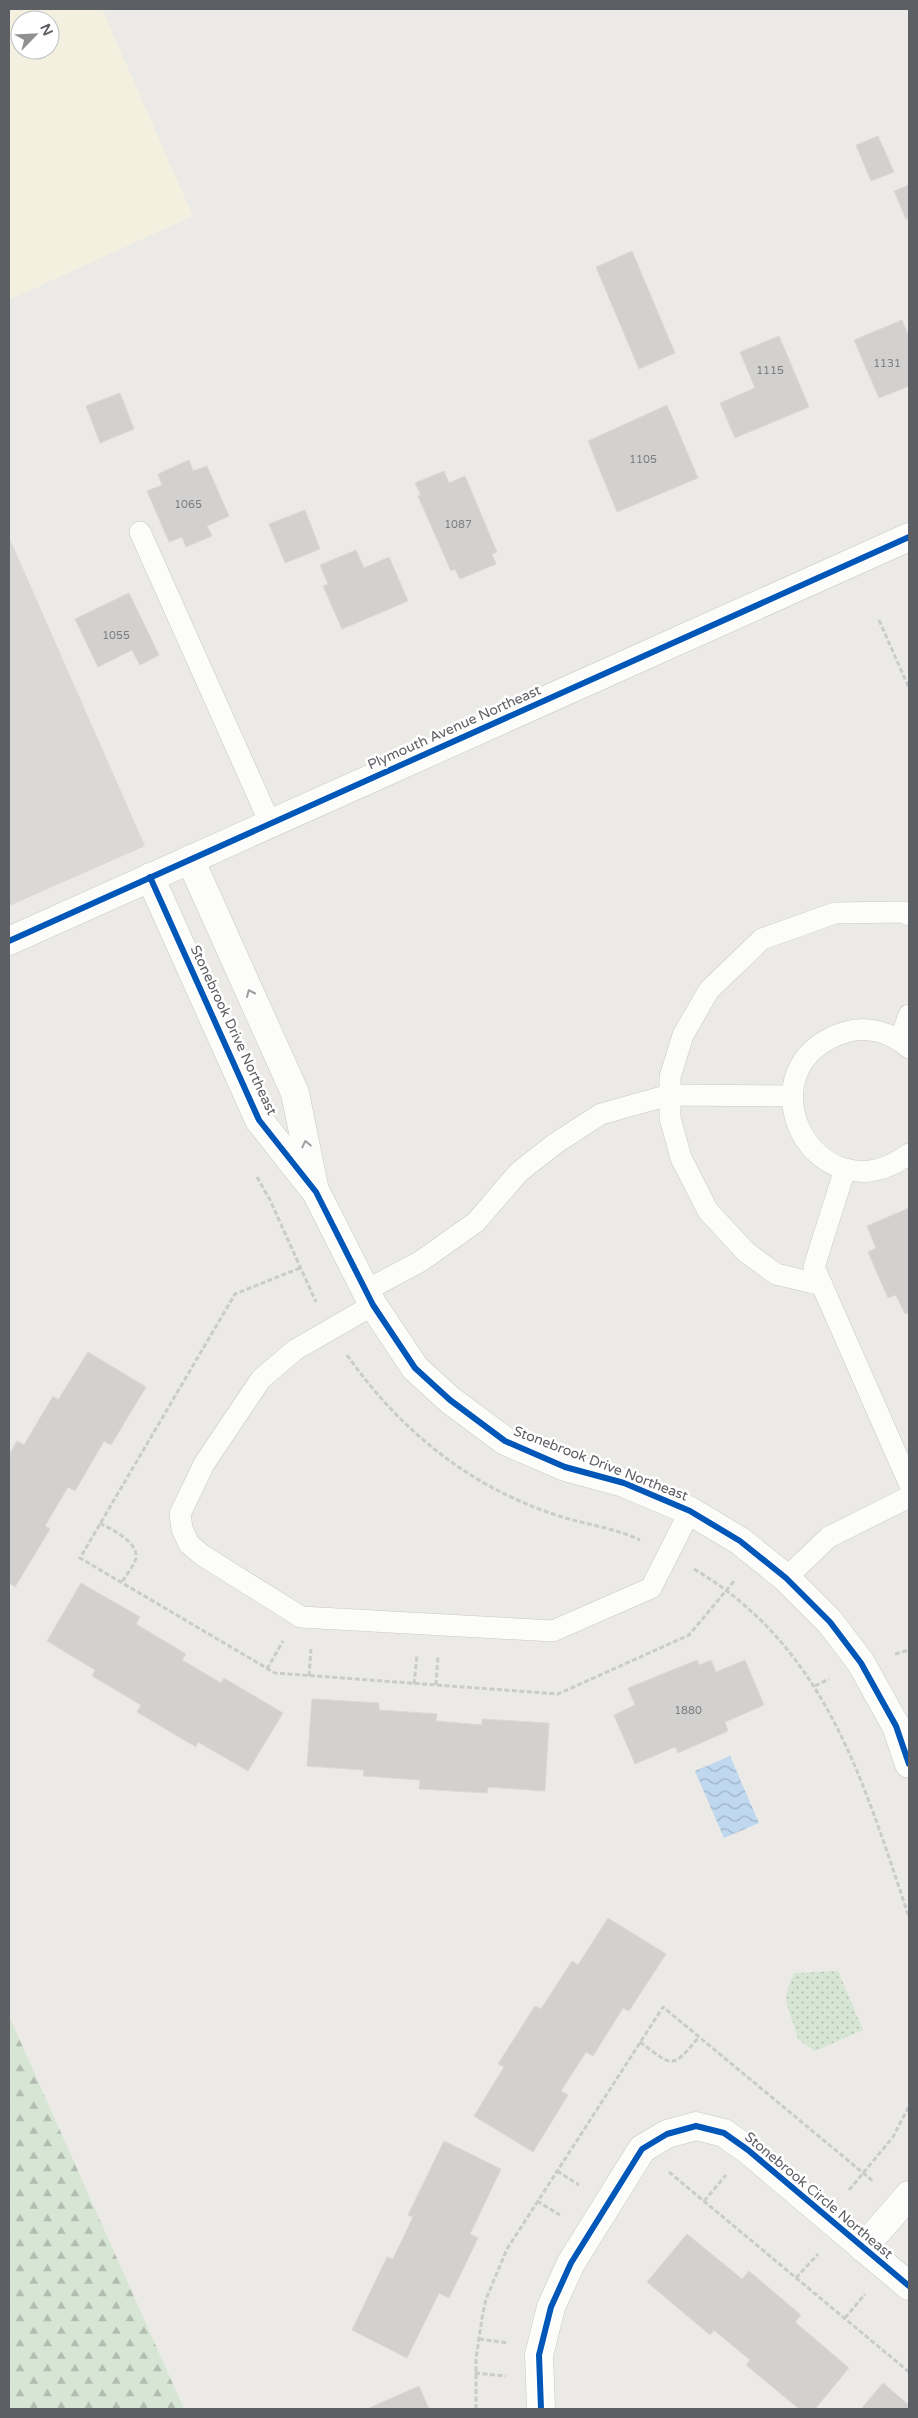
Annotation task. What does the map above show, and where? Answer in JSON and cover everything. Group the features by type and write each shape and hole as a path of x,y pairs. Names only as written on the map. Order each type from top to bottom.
{"street":[{"name":"Plymouth Avenue Northeast","path":"9,941 909,537"},
{"name":"Stonebrook Drive Northeast","path":"190,860 295,1093 316,1192"},
{"name":"Stonebrook Drive Northeast","path":"150,877 259,1120 316,1192 343,1242 369,1298 415,1368 450,1400 505,1441 565,1466 624,1483 690,1511 740,1541 786,1578 830,1622 861,1664 896,1726 909,1764"},
{"name":"Stonebrook Circle Northeast","path":"541,2409 539,2356 551,2307 572,2263 642,2150 667,2134 696,2126 724,2133 748,2150 909,2286"},
{"name":"Stonebrook Circle Northeast","path":"863,2248 909,2194"}],"lane":[{"path":"140,532 270,823"},
{"path":"822,1285 776,1274 746,1252 708,1211 680,1158 670,1118 670,1076 683,1035 709,990 762,939 835,913 903,912 909,915"},
{"path":"909,1015 905,1044 878,1030 853,1030 830,1037 810,1052 797,1072 792,1096 795,1120 806,1142 823,1159 845,1169 868,1171 890,1166 909,1154"},
{"path":"690,1511 651,1588 553,1631 301,1617 202,1555 189,1544 182,1530 180,1514 204,1464 261,1379 295,1350 476,1222 519,1172 556,1143 601,1114 669,1095 792,1096"},
{"path":"845,1169 814,1267 909,1483"},
{"path":"786,1578 829,1537 909,1498"}],"path":[{"path":"879,620 909,688"},
{"path":"300,1268 235,1294 80,1558 275,1673 558,1694 690,1635 756,1554"},
{"path":"100,1523 131,1543 136,1551 136,1559 122,1582"},
{"path":"267,1669 287,1636"},
{"path":"309,1676 311,1646"},
{"path":"414,1684 419,1648"},
{"path":"436,1686 437,1651"},
{"path":"640,2042 668,2062 675,2062 680,2059 699,2037"},
{"path":"827,2217 894,2137 909,2106"},
{"path":"642,2150 909,2372"},
{"path":"796,2278 817,2254 822,2253"},
{"path":"845,2318 866,2293 866,2288"},
{"path":"479,2339 513,2345"},
{"path":"475,2373 508,2376 512,2374"},
{"path":"474,2386 476,2409"}],"shaded area":[{"path":"9,9 102,9 193,216 9,300"},
{"path":"9,537 145,846 9,906"}],"green space":[{"path":"838,1971 863,2030 815,2051 798,2039 786,2001 787,1991 794,1973"},
{"path":"9,2016 184,2409 9,2409"}],"water":[{"path":"730,1756 759,1823 724,1838 695,1771"}],"building":[{"path":"878,136 894,172 871,181 856,145"},
{"path":"909,185 909,218 906,219 894,191"},
{"path":"632,251 675,353 639,369 596,267"},
{"path":"902,320 909,337 909,386 879,398 854,340"},
{"path":"779,336 809,407 735,438 720,403 755,388 740,352"},
{"path":"120,393 134,429 100,443 86,406"},
{"path":"667,405 698,478 617,512 588,441"},
{"path":"189,460 193,471 207,466 229,516 207,526 212,536 186,547 182,537 169,542 147,491 162,485 158,474"},
{"path":"444,471 449,483 465,476 497,552 492,554 496,564 460,579 455,569 451,571 418,496 421,495 415,483"},
{"path":"305,510 320,549 285,563 269,524"},
{"path":"356,550 364,568 389,557 408,601 342,629 323,586 328,584 320,565"},
{"path":"129,593 159,655 140,665 132,650 98,667 75,619"},
{"path":"909,1208 909,1312 905,1314 896,1295 888,1298 868,1252 876,1248 867,1226"},
{"path":"88,1352 146,1387 111,1445 104,1441 75,1491 68,1487 45,1526 50,1529 15,1587 9,1583 9,1455 17,1441 24,1445 53,1396 58,1400"},
{"path":"81,1583 140,1617 136,1624 186,1654 182,1660 221,1683 224,1678 283,1713 248,1771 198,1742 196,1747 137,1712 141,1705 92,1676 95,1670 47,1641"},
{"path":"697,1660 699,1665 711,1660 716,1672 745,1660 764,1705 725,1722 728,1731 678,1753 675,1747 635,1764 614,1715 635,1705 628,1688"},
{"path":"312,1699 379,1703 379,1710 437,1714 436,1721 482,1725 482,1719 549,1723 545,1791 488,1787 487,1793 419,1789 420,1780 363,1776 364,1770 307,1766"},
{"path":"608,1918 666,1954 629,2011 623,2008 593,2056 586,2052 561,2091 568,2095 533,2152 474,2116 504,2067 498,2064 535,2006 541,2009 572,1961 578,1965"},
{"path":"444,2141 501,2169 470,2234 478,2238 449,2298 439,2293 407,2358 352,2330 387,2257 393,2259 413,2217 408,2215"},
{"path":"687,2234 742,2279 749,2271 801,2315 795,2322 849,2368 815,2409 799,2409 746,2365 750,2360 714,2330 710,2335 647,2282"},
{"path":"883,2383 909,2405 909,2409 861,2409"},
{"path":"419,2386 429,2409 367,2409"}],"cycle path":[{"path":"9,941 909,537"},
{"path":"150,877 259,1120 316,1192 373,1305 415,1368 450,1400 505,1441 565,1467 624,1483 690,1511 740,1541 786,1578 830,1622 861,1663 896,1726 909,1764"},
{"path":"541,2409 539,2355 551,2307 571,2263 642,2149 667,2134 696,2126 724,2133 748,2150 909,2286"}]}
